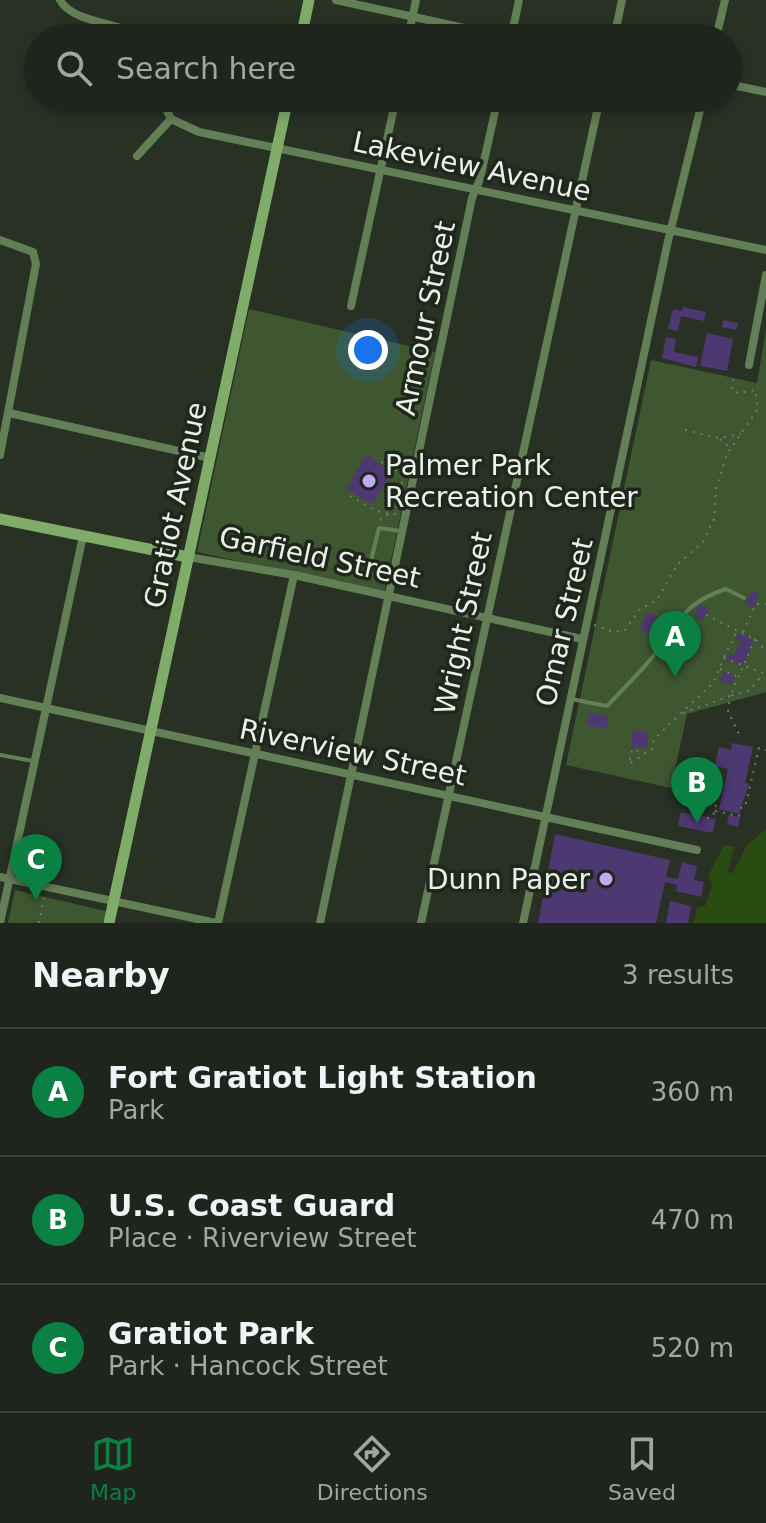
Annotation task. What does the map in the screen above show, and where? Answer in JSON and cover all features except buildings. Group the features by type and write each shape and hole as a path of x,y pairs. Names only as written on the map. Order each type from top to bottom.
{"street":[{"path":"60,0 72,13 116,24"},
{"path":"304,24 309,0"},
{"path":"336,0 446,24"},
{"path":"411,24 416,0"},
{"path":"514,24 519,0"},
{"path":"617,24 622,0"},
{"path":"719,24 725,0"},
{"path":"742,87 766,92"},
{"path":"137,156 171,119 168,112"},
{"name":"Gratiot Avenue","path":"109,923 285,112"},
{"path":"351,306 393,112"},
{"name":"Armour Street","path":"320,923 495,112"},
{"name":"Wright Street","path":"421,923 597,112"},
{"name":"Omar Street","path":"523,923 569,698 700,112"},
{"name":"Lakeview Avenue","path":"171,119 199,132 766,250"},
{"path":"0,240 33,252 36,270 0,455"},
{"path":"749,365 766,275"},
{"path":"9,413 210,458"},
{"name":"Garfield Street","path":"0,519 294,575 582,639"},
{"path":"0,923 5,878 35,762 83,536"},
{"path":"5,878 217,923 294,575"},
{"name":"Riverview Street","path":"0,698 697,850"}],"lane":[{"path":"394,577 373,573 369,568 379,528 403,531"},
{"path":"569,698 607,706 655,654 684,611 708,595 726,589 744,598"},
{"path":"0,755 35,762"}],"path":[{"path":"587,623 613,632 625,630 639,610 657,600 669,575 698,549 712,524 716,489 730,448 758,409 755,390 732,391 734,374"},
{"path":"685,430 719,438 742,434"},
{"path":"719,438 730,448"},
{"path":"350,496 376,511 395,514 407,460"},
{"path":"381,462 404,475"},
{"path":"376,511 379,528"},
{"path":"380,520 390,513"},
{"path":"742,633 756,604 766,604"},
{"path":"706,615 755,639 766,651"},
{"path":"725,626 728,620"},
{"path":"646,753 632,749 629,764 646,753 651,743 713,683 737,631"},
{"path":"739,734 728,712 730,696 755,639"},
{"path":"730,645 735,647"},
{"path":"682,714 749,691 765,674 724,658"},
{"path":"719,668 738,676"},
{"path":"715,811 739,816 742,804 746,803 759,748 766,750"},
{"path":"707,818 713,816 722,781"},
{"path":"39,923 44,897"}],"shaded area":[{"path":"249,309 435,352 384,593 197,552"},
{"path":"766,329 766,692 687,714 671,788 566,765 651,360 757,383"},
{"path":"766,821 766,923 688,923 694,922 697,908 705,906 712,885 708,876 724,845 736,847"},
{"path":"15,890 106,911 103,923 8,923"}],"pier":[{"path":"766,817 766,829 747,845 733,873 728,872 735,844 755,821"}],"place":[{"name":"Palmer Park Recreation Center","path":"369,481"},
{"name":"Fort Gratiot Light Station","path":"675,677"},
{"name":"U.S. Coast Guard","path":"697,823"},
{"name":"Dunn Paper","path":"606,879"},
{"name":"Gratiot Park","path":"36,900"}]}
